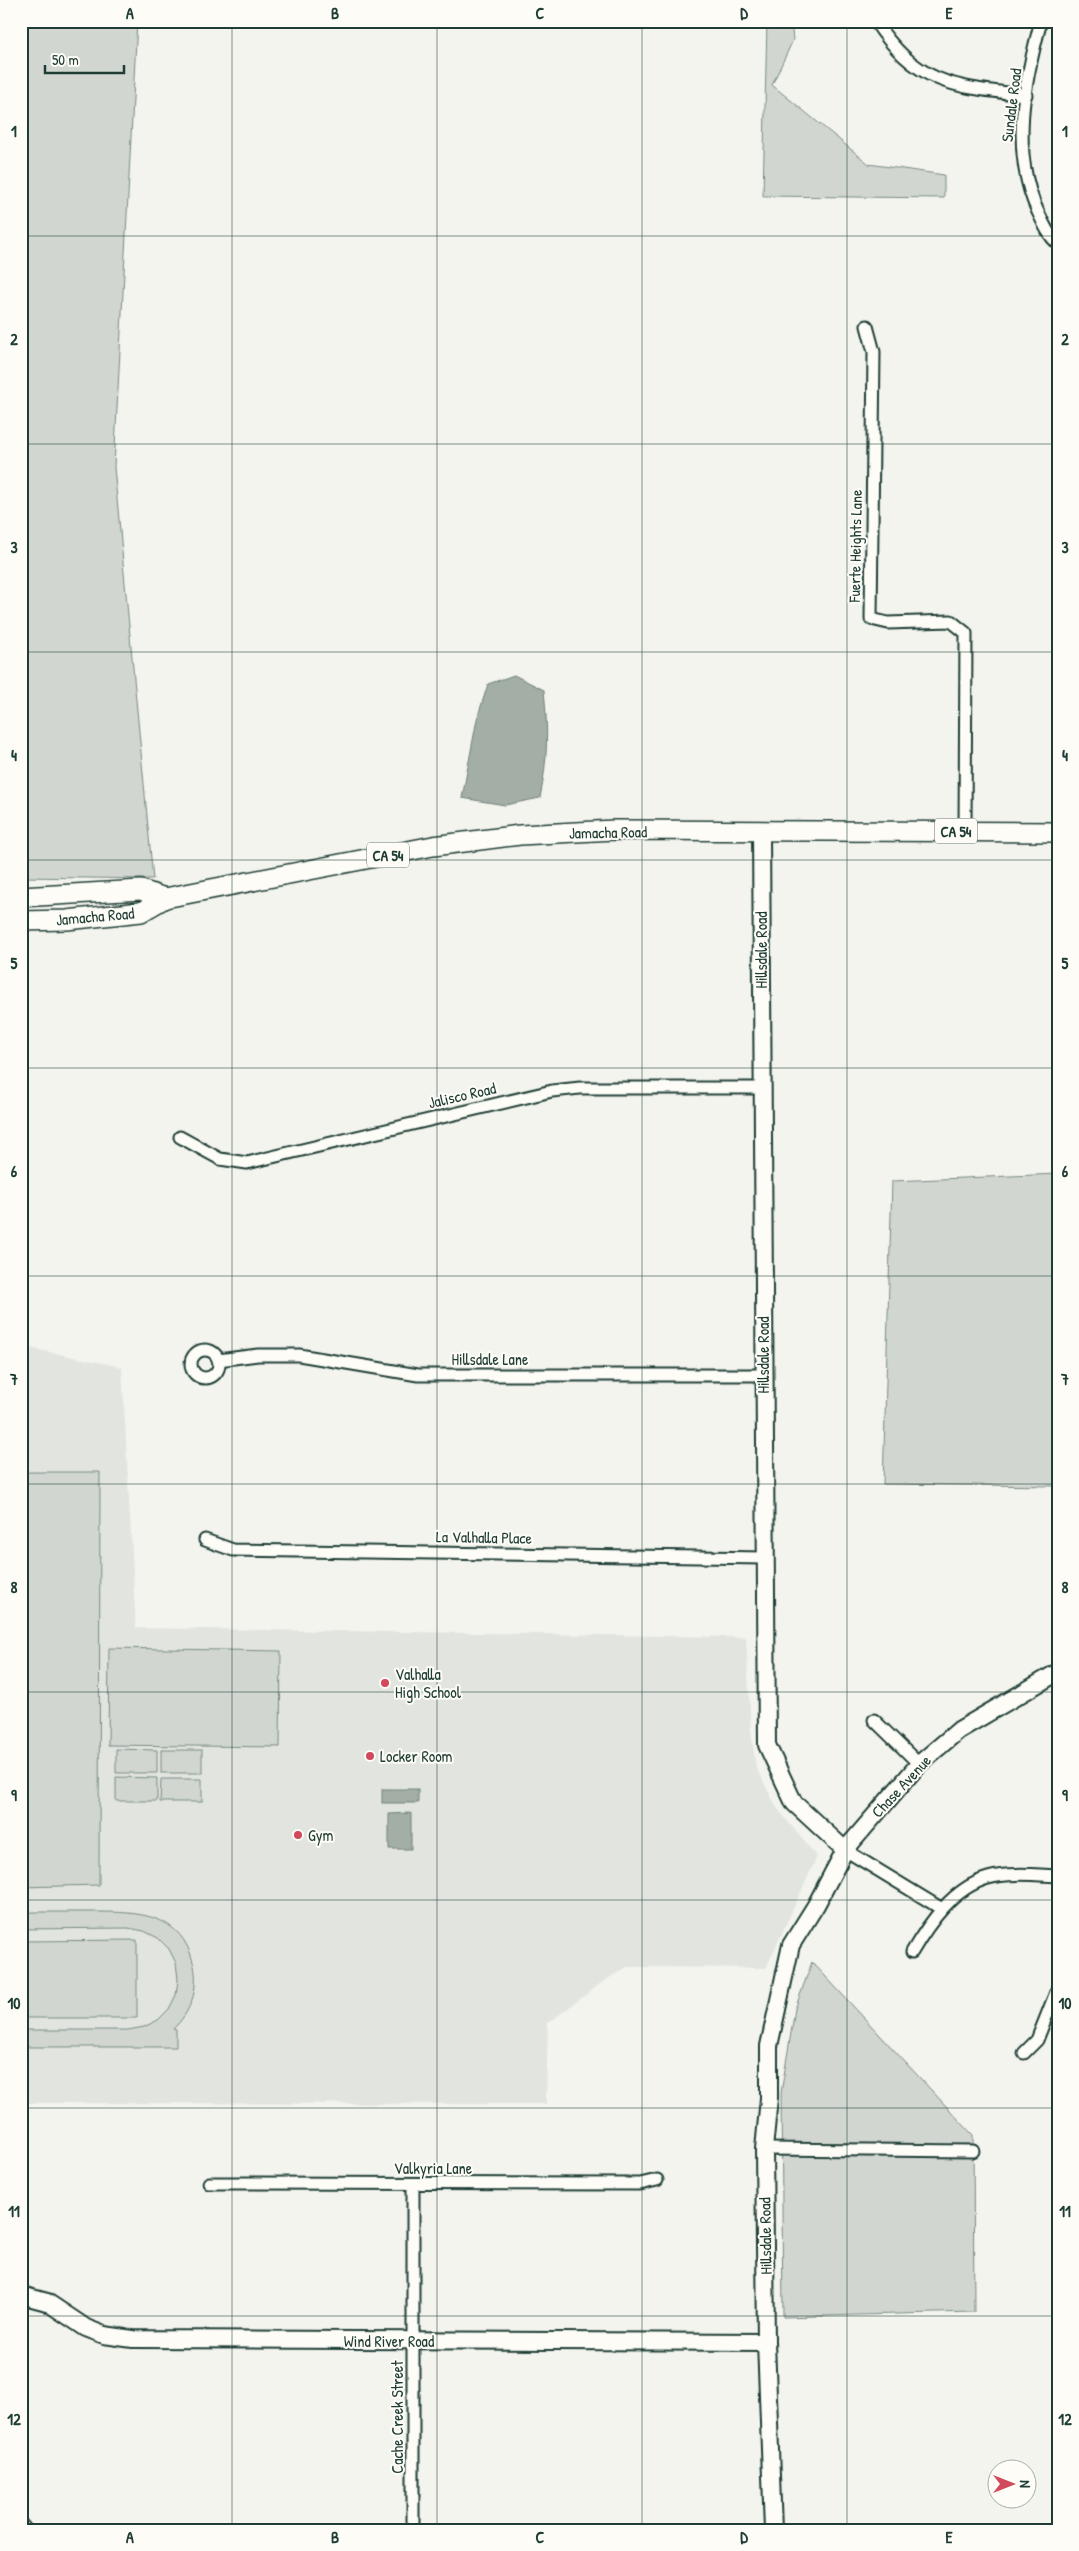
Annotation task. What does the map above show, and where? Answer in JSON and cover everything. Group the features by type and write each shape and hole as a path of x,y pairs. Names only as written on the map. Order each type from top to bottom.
{"main road":[{"name":"Jamacha Road","path":"21,921 66,920 141,912 164,898 433,846 520,835 614,830 1058,832"},
{"name":"Jamacha Road","path":"21,897 140,890 164,898"}],"street":[{"path":"875,21 898,52 933,77 962,88 1026,95"},
{"name":"Sundale Road","path":"1041,21 1026,95 1021,154 1027,186 1049,235 1058,244"},
{"name":"Fuerte Heights Lane","path":"867,326 874,352 871,619 888,623 942,620 958,625 966,633 965,832"},
{"name":"Hillsdale Road","path":"761,832 764,1558 767,1745 794,1804 845,1850"},
{"name":"Jalisco Road","path":"180,1137 220,1159 247,1162 552,1091 580,1088 762,1088"},
{"name":"Hillsdale Lane","path":"218,1360 258,1356 299,1355 418,1375 764,1375"},
{"name":"La Valhalla Place","path":"205,1540 233,1550 764,1558"},
{"name":"Chase Avenue","path":"791,1945 816,1905 845,1850 919,1764 959,1730 1058,1672"},
{"path":"874,1720 919,1764"},
{"path":"845,1850 942,1910"},
{"path":"912,1952 942,1910 961,1892 988,1878 1031,1874 1058,1876"},
{"name":"Hillsdale Road","path":"773,2530 766,2342 764,2150 769,2098 769,2046 791,1945"},
{"path":"1024,2053 1037,2040 1058,1987"},
{"path":"764,2150 973,2151"},
{"name":"Valkyria Lane","path":"209,2182 413,2185 640,2184 657,2180"},
{"name":"Cache Creek Street","path":"413,2185 413,2530"},
{"name":"Wind River Road","path":"21,2295 47,2302 86,2328 104,2335 133,2339 413,2342 766,2342"},
{"path":"21,2524 26,2530"}],"shaded area":[{"path":"21,21 137,21 114,467 153,879 21,877"},
{"path":"767,21 791,21 793,40 772,85 869,164 944,175 944,198 763,196"},
{"path":"514,675 544,690 546,744 545,770 540,798 505,805 462,798 477,719 488,684"},
{"path":"1058,1174 1058,1486 883,1484 892,1181"},
{"name":"Valhalla High School","path":"21,1346 122,1367 136,1628 746,1637 751,1729 756,1767 777,1808 817,1857 766,1968 627,1967 604,1981 548,2023 546,2104 21,2103"},
{"path":"21,1472 100,1472 99,1885 21,1887"},
{"path":"109,1648 281,1651 280,1747 108,1745"},
{"path":"116,1749 157,1750 157,1773 116,1773"},
{"path":"161,1750 202,1750 202,1773 161,1773"},
{"path":"116,1777 157,1778 157,1801 116,1801"},
{"path":"161,1779 202,1779 202,1802 160,1802"},
{"path":"382,1789 418,1789 418,1803 382,1803"},
{"path":"411,1813 411,1849 389,1849 389,1814"},
{"path":"21,1912 107,1912 140,1915 155,1918 179,1934 188,1948 194,1966 195,1984 192,2000 184,2016 173,2029 176,2030 176,2047 21,2047 21,2030 128,2030 144,2027 158,2020 169,2009 176,1995 178,1979 176,1963 169,1949 158,1938 144,1931 128,1928 21,1929"},
{"path":"137,1940 137,2018 21,2018 21,1941"},
{"path":"812,1962 973,2135 974,2312 783,2317 781,2093 795,2009"}],"place":[{"name":"Valhalla High School","path":"385,1683"},
{"name":"Locker Room","path":"370,1756"},
{"name":"Gym","path":"298,1835"}]}
